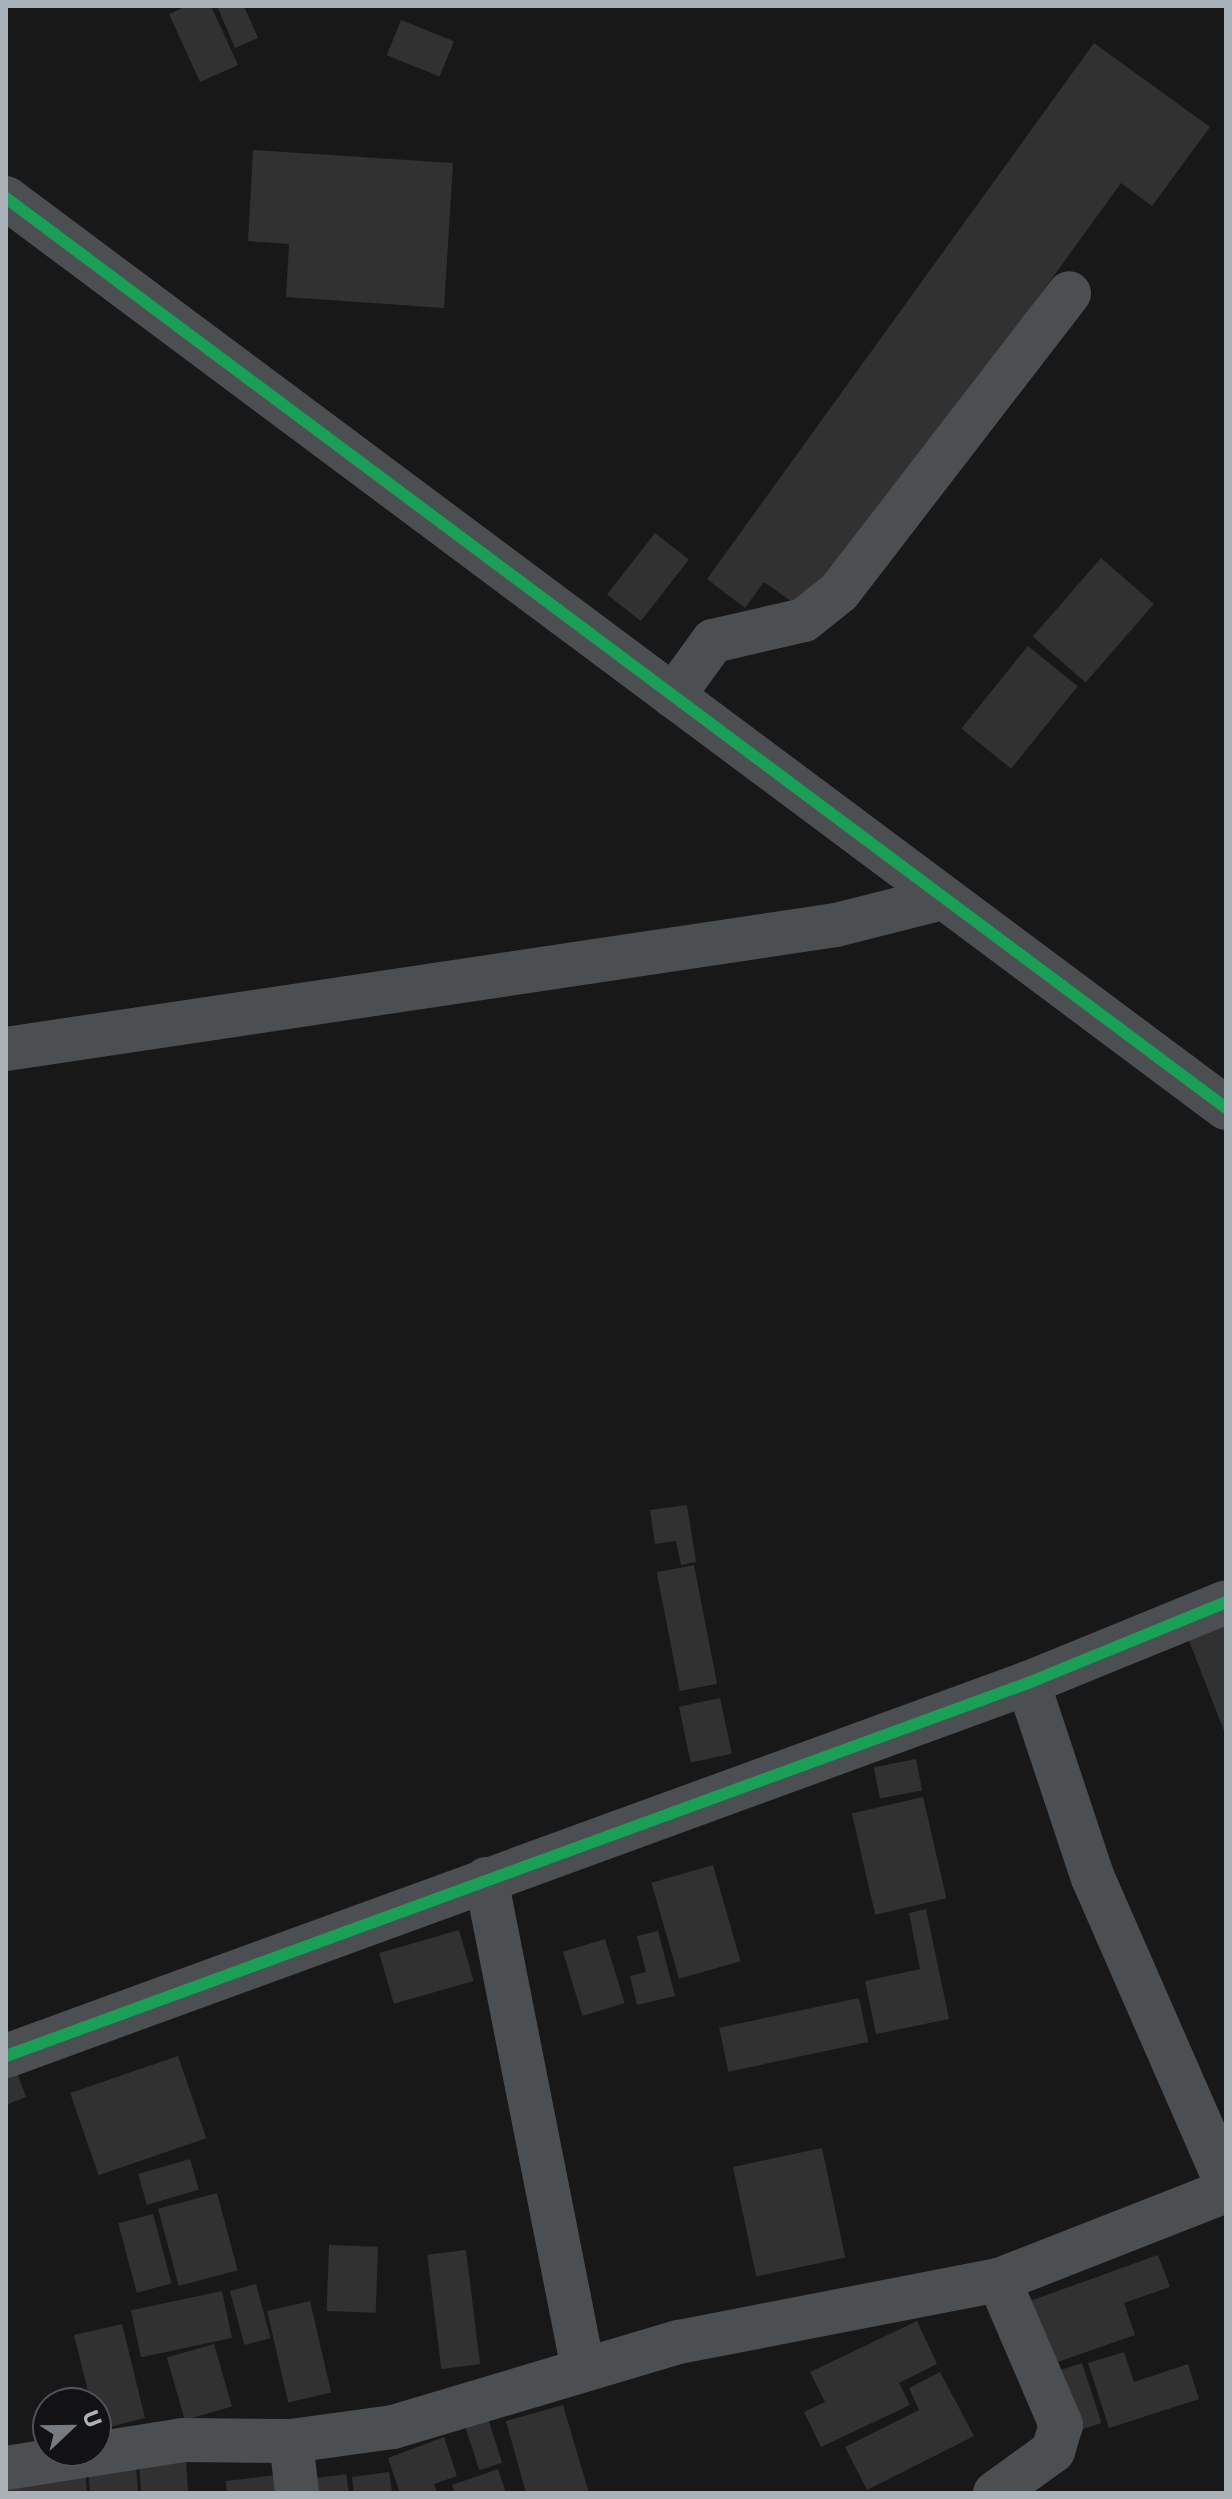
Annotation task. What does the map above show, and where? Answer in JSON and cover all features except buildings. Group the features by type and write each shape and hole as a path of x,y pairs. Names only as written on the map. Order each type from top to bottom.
{"street":[{"path":"6,198 1226,1108"},
{"path":"673,696 713,641 804,620 839,592 1069,293"},
{"path":"6,1049 836,925 943,898"},
{"path":"6,2056 1028,1683 1226,1602"},
{"path":"1028,1683 1093,1878 1226,2183"},
{"path":"486,1879 582,2366"},
{"path":"6,2468 182,2440 291,2441 393,2427 582,2366 786,2319 999,2280 1226,2191"},
{"path":"995,2493 1053,2451 1061,2425 999,2280"},
{"path":"291,2441 297,2493"}],"cycle path":[{"path":"6,198 1226,1108"},
{"path":"6,2056 1028,1683 1226,1602"}]}
